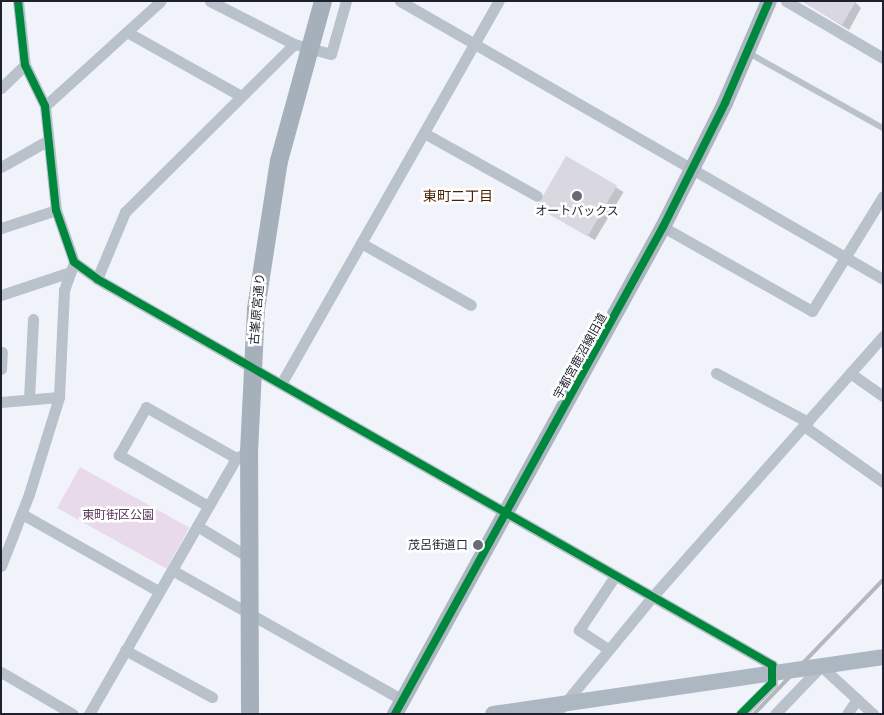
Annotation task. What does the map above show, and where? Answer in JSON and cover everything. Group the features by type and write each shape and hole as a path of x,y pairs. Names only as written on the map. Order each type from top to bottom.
{"main road":[{"name":"古峯原宮通り","path":"250,714 250,558 243,455 252,366 269,214 302,45 323,1"}],"street":[{"path":"1,566 5,548 22,514 59,397 64,290 72,267 56,210 45,106 26,65 18,1"},
{"path":"45,106 161,1"},
{"path":"210,1 302,45 331,54 346,1"},
{"path":"400,1 694,168 845,258 883,278"},
{"path":"281,384 499,1"},
{"name":"宇都宮鹿沼線旧道","path":"399,707 694,168 769,1"},
{"path":"786,1 883,58"},
{"path":"127,32 241,96"},
{"path":"97,280 125,212 241,96 302,45"},
{"path":"1,88 26,65"},
{"path":"424,133 536,196"},
{"path":"1,167 48,141"},
{"path":"663,227 812,312 883,196"},
{"path":"1,228 56,210"},
{"path":"361,243 471,305"},
{"path":"1,295 72,267 252,366 772,665 774,672 772,683 741,714"},
{"path":"29,399 32,319"},
{"path":"559,710 653,596 883,336"},
{"path":"1,369 2,352"},
{"path":"716,373 806,424 883,482"},
{"path":"850,373 883,396"},
{"path":"1,402 59,397"},
{"path":"90,714 124,650 208,506 243,455 146,407 118,455 208,506"},
{"path":"22,514 158,591"},
{"path":"197,526 250,558"},
{"path":"172,570 250,614 399,707"},
{"path":"608,649 579,630 615,576"},
{"path":"124,650 212,697"},
{"path":"493,714 559,710 774,672 883,657"},
{"path":"821,666 873,714"},
{"path":"775,714 821,666"},
{"path":"1,672 73,714"},
{"path":"847,714 857,699"}],"lane":[{"path":"747,52 883,128"}],"green space":[{"name":"東町街区公園","path":"80,467 189,528 167,569 57,508"}],"building":[{"path":"801,1 856,1 842,25"},
{"name":"オートバックス","path":"566,156 617,186 588,237 536,207"}],"railway":[{"path":"754,714 883,580"}],"cycle path":[{"path":"18,1 25,65 45,106 56,210 74,262 97,279 772,665 772,683 741,714"},
{"path":"395,714 663,227 725,103 769,1"}],"place":[{"name":"オートバックス","path":"577,196"},
{"name":"茂呂街道口","path":"478,545"}],"district":[{"name":"東町二丁目","path":"458,196"}]}
